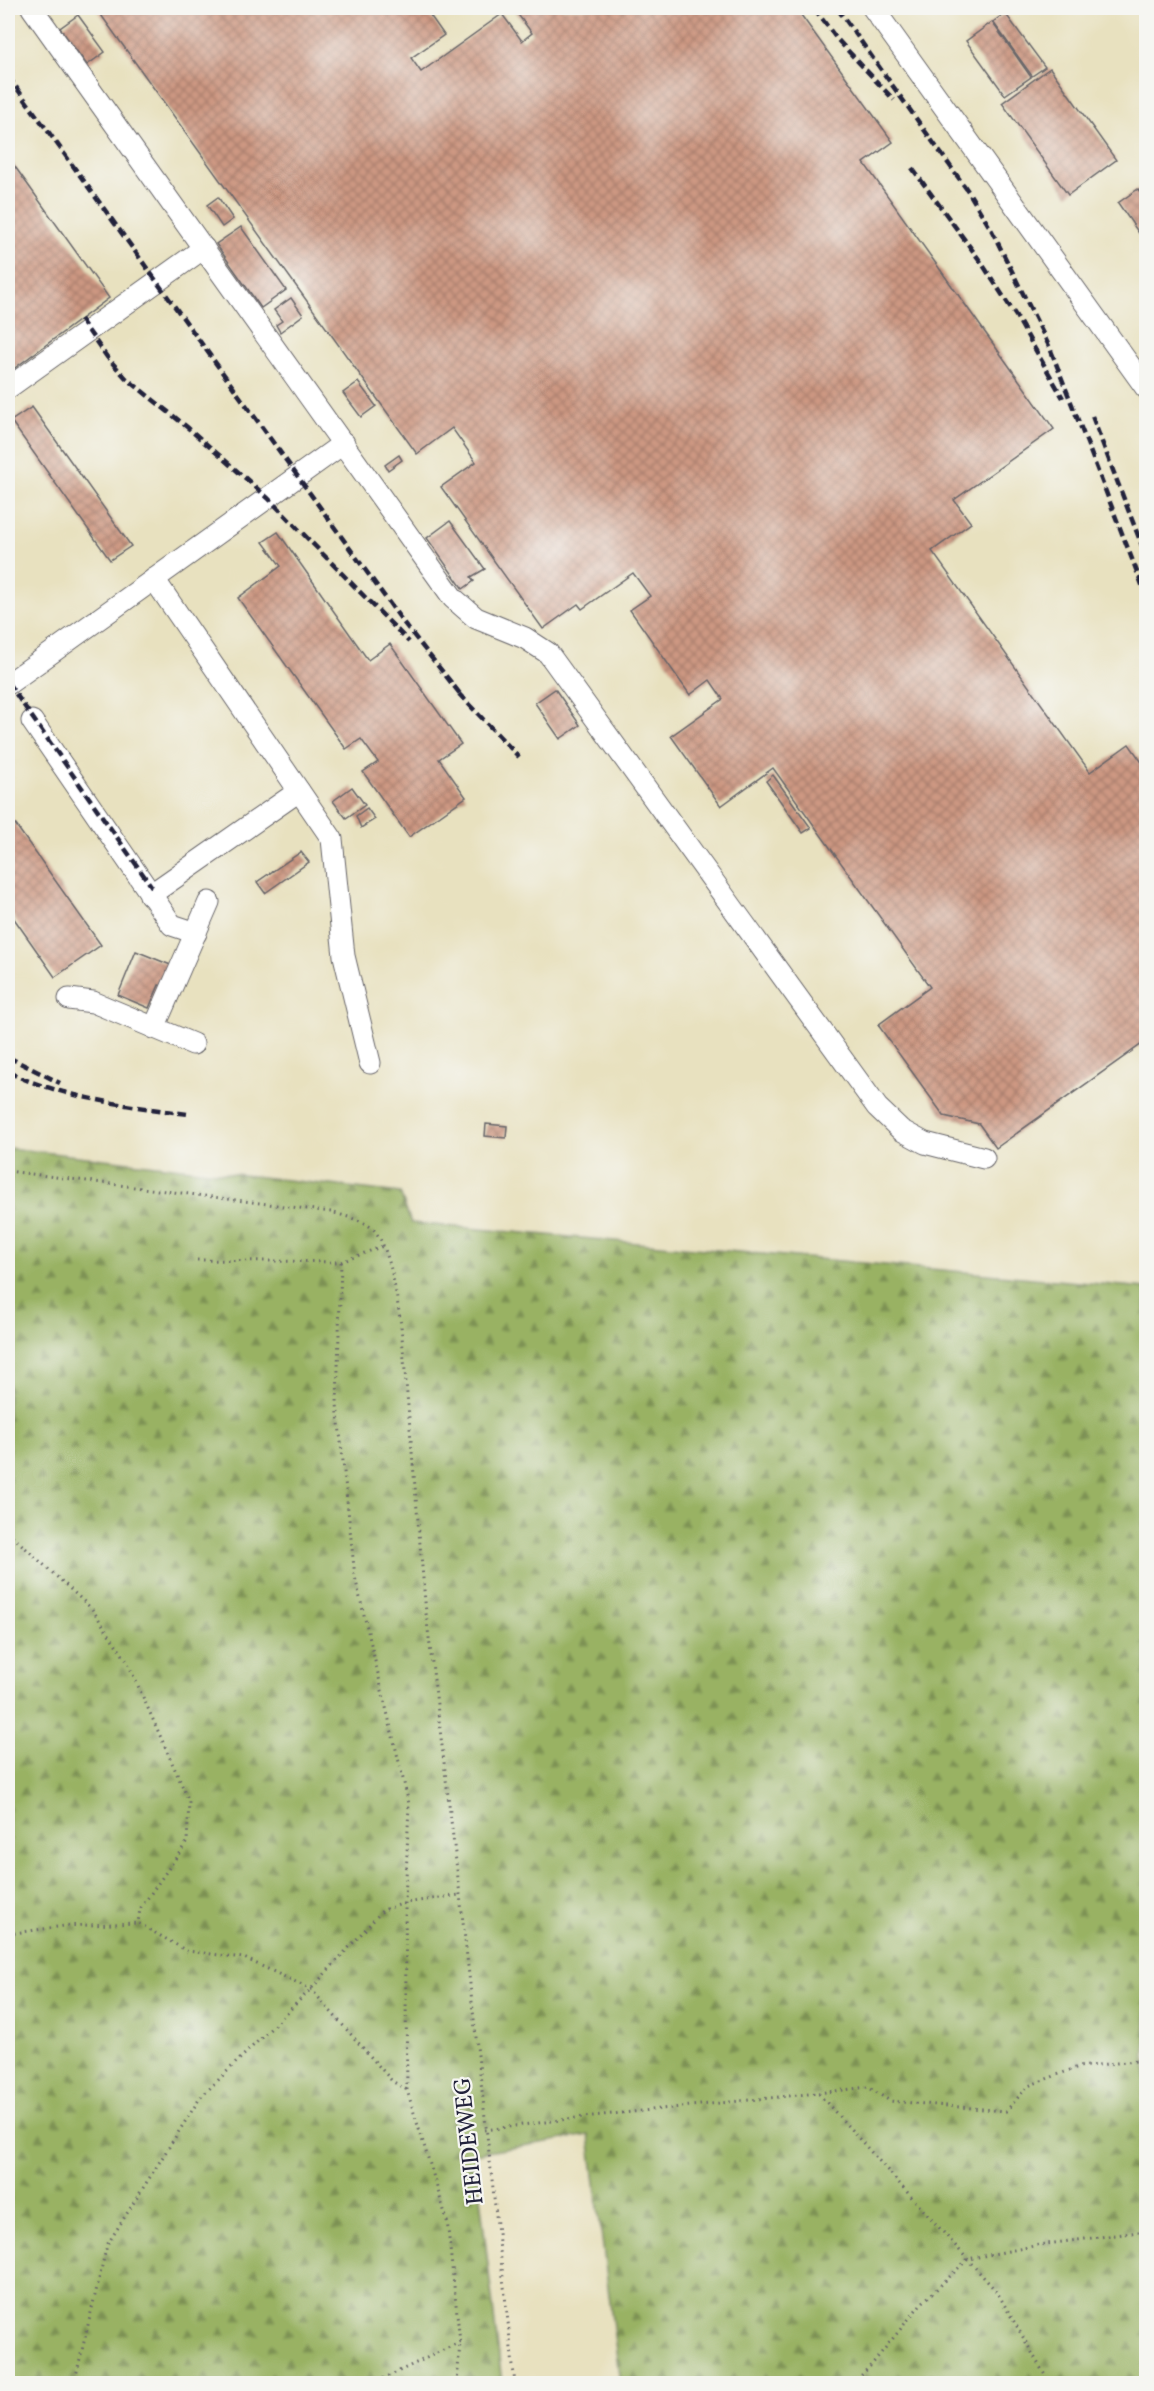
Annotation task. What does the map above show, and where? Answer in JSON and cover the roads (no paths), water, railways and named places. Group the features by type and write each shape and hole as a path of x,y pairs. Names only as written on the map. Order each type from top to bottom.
{"lane":[{"path":"32,8 453,598 476,618 525,638 548,653 564,672 877,1107 901,1130 925,1143 984,1158"},
{"path":"873,8 1146,388"},
{"path":"8,388 204,248"},
{"path":"8,684 344,444"},
{"path":"154,579 332,839 344,956 370,1063"},
{"path":"32,721 172,925 196,933"},
{"path":"150,895 299,791"},
{"path":"154,1028 209,902"},
{"path":"69,999 93,1002 193,1044"}],"railway":[{"path":"814,8 836,38 894,100"},
{"path":"837,8 968,191 992,231 1050,348 1146,595"},
{"path":"8,76 403,622 465,700"},
{"path":"912,168 981,262 1016,316 1063,398"},
{"path":"80,319 107,357 126,378 187,427 268,498 409,642"},
{"path":"1092,416 1146,556"},
{"path":"8,683 152,887"},
{"path":"459,694 519,757"},
{"path":"8,1057 60,1083"},
{"path":"8,1072 74,1095 188,1114"}]}
